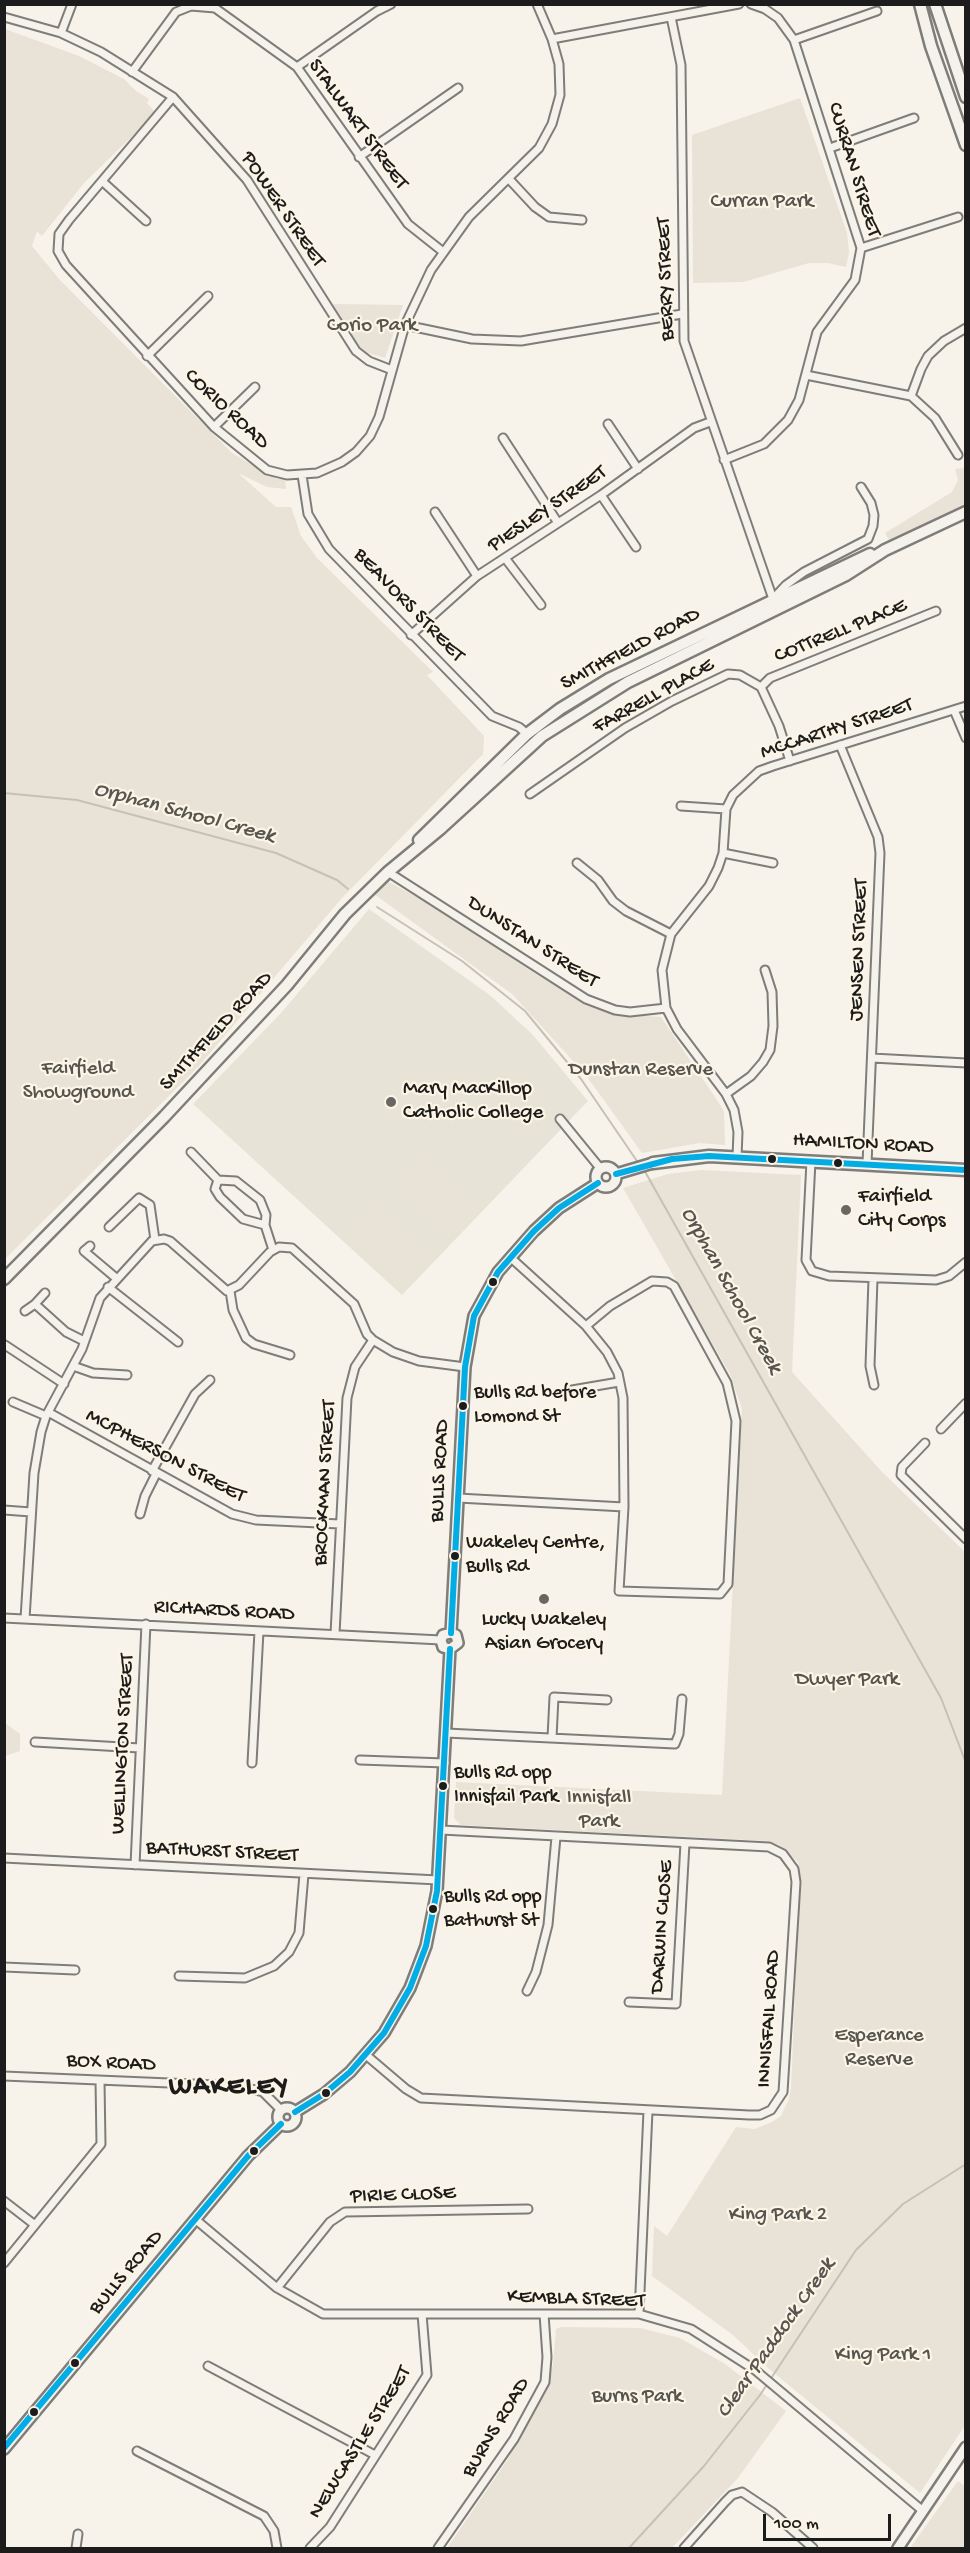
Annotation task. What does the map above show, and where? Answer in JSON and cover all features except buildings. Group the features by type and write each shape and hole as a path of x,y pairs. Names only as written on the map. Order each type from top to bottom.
{"main road":[{"path":"920,4 931,46 966,145"},
{"path":"934,4 966,97"},
{"name":"SMITHFIELD ROAD","path":"4,1279 164,1117 287,985 345,914 388,872 476,797 542,736 628,682 852,571 885,550 966,513"},
{"name":"SMITHFIELD ROAD","path":"403,859 436,821 526,734 609,678 870,554 885,550"},
{"path":"708,644 724,631 768,607 773,599 783,600 829,578 852,571"},
{"path":"476,797 492,774 526,740 526,734 536,734 600,691 628,682"},
{"name":"HAMILTON ROAD","path":"653,1163 684,1158 737,1157 966,1170"}],"street":[{"path":"62,33 72,4"},
{"path":"297,67 375,8 391,4"},
{"name":"CORIO ROAD","path":"173,97 60,234 58,250 66,265 214,427 267,470 302,475 325,471 342,462 364,444 379,417 405,325 421,288 442,251 469,217 539,148 556,113 561,82 552,39 537,4"},
{"path":"552,39 739,4"},
{"name":"CURRAN STREET","path":"724,460 764,444 782,428 799,400 817,332 855,280 861,248 794,40 778,18 765,9 751,4"},
{"name":"STALWART STREET","path":"132,72 176,12 191,6 215,6 297,67 408,224 442,251"},
{"path":"794,40 877,11"},
{"name":"POWER STREET","path":"4,17 62,33 101,52 173,97 247,180 356,351 369,361 392,370"},
{"name":"BERRY STREET","path":"671,17 681,64 682,314 686,351 773,599"},
{"path":"359,157 458,88"},
{"path":"830,148 914,118"},
{"path":"509,179 535,207 549,217 582,220"},
{"path":"102,181 146,221"},
{"path":"861,248 958,217"},
{"path":"147,356 208,296"},
{"path":"405,325 472,339 521,341 682,314"},
{"path":"911,396 928,356 944,341 966,328"},
{"path":"806,375 911,396 935,418 958,455"},
{"path":"214,427 255,387"},
{"name":"PIESLEY STREET","path":"411,635 477,576 601,495 694,428 710,422"},
{"path":"608,424 638,469"},
{"path":"503,438 558,523"},
{"name":"BEAVORS STREET","path":"302,475 305,504 319,536 411,635 492,716 519,727 526,734"},
{"path":"773,599 786,585 804,572 864,542 870,534 874,519 871,503 861,487"},
{"path":"601,495 636,547"},
{"path":"435,512 477,576"},
{"path":"864,542 870,554"},
{"path":"506,558 541,605"},
{"name":"COTTRELL PLACE","path":"761,687 770,678 936,611"},
{"name":"FARRELL PLACE","path":"530,794 625,728 715,679 728,675 740,675 761,687"},
{"path":"761,687 779,726 790,761"},
{"name":"MCCARTHY STREET","path":"737,1157 736,1120 726,1094 677,1029 666,1008 662,970 671,934 709,886 723,853 726,809 733,795 743,783 759,771 966,706"},
{"path":"954,710 966,738"},
{"name":"JENSEN STREET","path":"840,745 878,837 880,879 867,1164"},
{"path":"681,807 726,809"},
{"path":"723,853 773,863"},
{"path":"577,863 598,880 613,901 626,911 671,934"},
{"name":"DUNSTAN STREET","path":"388,872 586,999 623,1011 666,1008"},
{"path":"726,1094 751,1076 764,1062 770,1050 773,1026 772,992 765,970"},
{"path":"872,1058 966,1063"},
{"path":"560,1119 600,1168"},
{"path":"191,1152 218,1180"},
{"path":"811,1161 807,1264 812,1271 821,1276 936,1280 949,1276 966,1262"},
{"name":"HAMILTON ROAD","path":"616,1174 653,1163"},
{"path":"609,1167 616,1174 610,1186 604,1187 598,1183 596,1174 600,1168 609,1167"},
{"path":"218,1180 231,1178 260,1200 267,1215 265,1225 273,1250"},
{"path":"218,1180 215,1189 220,1197 243,1219 265,1225"},
{"name":"BULLS ROAD","path":"451,1633 465,1367 474,1316 484,1293 510,1257 559,1208 598,1183"},
{"path":"109,1227 139,1198 150,1205 155,1240"},
{"path":"25,1619 36,1453 47,1414 73,1366 96,1304 116,1278 155,1240 170,1241 221,1288 230,1290 239,1285 273,1250 287,1247 296,1251 354,1304 367,1334 373,1340 393,1352 419,1361 465,1367"},
{"path":"90,1246 84,1251 116,1278"},
{"path":"510,1257 586,1326 607,1352 619,1382 622,1398 624,1507 619,1591 713,1596 723,1592 728,1584 736,1421 730,1392 722,1375 674,1286 664,1280 652,1281 619,1301 586,1326"},
{"path":"873,1279 870,1366 874,1385"},
{"path":"108,1287 177,1342"},
{"path":"230,1290 233,1310 246,1338 254,1344 290,1355"},
{"path":"25,1311 45,1293"},
{"path":"35,1304 66,1332 84,1341"},
{"name":"BROCKMAN STREET","path":"335,1634 348,1390 355,1367 373,1340"},
{"path":"5,1345 63,1384"},
{"path":"73,1366 93,1373 127,1375"},
{"path":"140,1514 154,1473 195,1394 210,1380"},
{"path":"572,1390 619,1382"},
{"name":"MCPHERSON STREET","path":"14,1402 47,1414 240,1517 340,1524"},
{"path":"941,1429 966,1403"},
{"path":"925,1443 902,1467 901,1475 966,1539"},
{"path":"458,1498 624,1507"},
{"path":"4,1510 31,1512"},
{"name":"RICHARDS ROAD","path":"4,1618 441,1640"},
{"name":"WELLINGTON STREET","path":"135,1865 146,1624"},
{"path":"252,1762 259,1631"},
{"path":"451,1633 456,1635 458,1643 450,1649 443,1647 441,1640 443,1635 451,1633"},
{"path":"295,2112 324,2094 366,2055 384,2033 410,1988 431,1927 438,1880 450,1649"},
{"path":"552,1738 554,1697 607,1700"},
{"path":"446,1733 675,1744 679,1734 682,1699"},
{"path":"35,1742 140,1748"},
{"path":"360,1760 445,1763"},
{"name":"INNISFAIL ROAD","path":"366,2055 406,2089 421,2098 760,2115 771,2110 783,2092 796,1882 794,1869 783,1854 768,1847 441,1830"},
{"path":"527,1991 536,1972 549,1919 556,1837"},
{"name":"DARWIN CLOSE","path":"628,2002 676,2004 685,1843"},
{"name":"BATHURST STREET","path":"4,1858 438,1880"},
{"path":"179,1976 244,1978 274,1966 292,1947 299,1933 304,1874"},
{"path":"4,1967 75,1970"},
{"name":"BOX ROAD","path":"4,2076 240,2086 263,2092 280,2110"},
{"path":"4,2263 101,2144 100,2081"},
{"path":"290,2108 295,2112 296,2120 292,2125 281,2124 277,2117 280,2110 290,2108"},
{"path":"639,2314 648,2111"},
{"name":"BULLS ROAD","path":"4,2449 248,2156 281,2124"},
{"path":"4,2200 35,2225"},
{"name":"PIRIE CLOSE","path":"277,2288 330,2222 345,2212 528,2209"},
{"name":"KEMBLA STREET","path":"195,2219 277,2288 322,2314 639,2314 691,2329 755,2370 923,2511"},
{"name":"NEWCASTLE STREET","path":"310,2548 330,2527 427,2375 422,2314"},
{"name":"BURNS ROAD","path":"438,2548 514,2439 545,2382 548,2357 544,2314"},
{"path":"208,2366 375,2455"},
{"path":"897,2548 966,2447"},
{"path":"137,2451 264,2516 274,2531 277,2548"},
{"path":"684,2548 732,2495 742,2492 772,2512 813,2548"},
{"path":"76,2548 78,2534"}],"shaded area":[{"name":"Mary MacKillop Catholic College","path":"369,909 491,996 533,1035 588,1101 402,1295 193,1104 281,1013"}],"green space":[{"name":"Fairfield Showground","path":"5,29 79,56 124,79 136,91 149,99 147,103 156,113 84,183 42,236 37,231 32,246 59,279 232,453 277,479 285,478 286,489 267,487 238,473 276,507 291,507 301,536 317,558 433,672 427,675 484,736 483,754 341,899 198,1067 5,1259"},
{"name":"Curran Park","path":"800,98 847,233 849,252 846,267 828,263 809,263 743,282 693,283 692,135"},
{"name":"Corio Park","path":"333,304 403,305 385,358 365,352 355,344"},
{"path":"965,468 965,505 889,540 885,533 952,492 958,480 955,469"},
{"name":"Dunstan Reserve","path":"387,881 428,903 534,973 592,1007 613,1014 661,1017 724,1112 725,1145 700,1143 642,1153 585,1074 512,994 374,894"},
{"path":"426,1160 440,1174 414,1201 400,1188"},
{"path":"701,1170 801,1175 792,1372 883,1473 965,1552 966,2424 920,2493 768,2368 733,2335 652,2276 654,2226 667,2236 736,2127 755,2129 772,2122 781,2116 788,2101 791,2089 800,1876 798,1862 779,1845 768,1841 461,1825 454,1818 456,1782 722,1795 742,1409 730,1374 623,1188 668,1174"},
{"path":"442,1175 456,1188 429,1216 415,1203"},
{"path":"457,1190 471,1203 444,1231 430,1218"},
{"path":"378,1211 392,1224 367,1250 353,1237"},
{"path":"394,1226 407,1239 382,1265 368,1252"},
{"path":"409,1240 423,1253 397,1279 384,1266"},
{"path":"5,1723 20,1734 20,1751 5,1756"},
{"name":"Burns Park","path":"562,2327 640,2328 680,2338 725,2364 786,2411 738,2478 672,2548 447,2548 508,2459 547,2386 553,2364 556,2329"},
{"path":"958,2481 965,2486 965,2548 910,2548"}],"waterway":[{"name":"Orphan School Creek","path":"4,793 77,800 276,853 337,880 348,889"},
{"name":"Orphan School Creek","path":"377,907 462,961 525,1011 581,1079 639,1164"},
{"name":"Orphan School Creek","path":"643,1168 941,1698 966,1763"},
{"name":"Clear Paddock Creek","path":"629,2548 704,2466 760,2395 856,2250 903,2204 966,2164"}],"transit line":[{"path":"616,1174 672,1159 709,1156 966,1170"},
{"path":"451,1633 465,1367 474,1316 498,1272 534,1231 559,1208 598,1183"},
{"path":"295,2112 324,2094 350,2072 384,2033 410,1988 426,1946 437,1891 450,1649"},
{"path":"4,2448 248,2156 281,2124"}],"place":[{"name":"Mary MacKillop Catholic College","path":"391,1102"},
{"name":"Fairfield City Corps","path":"846,1210"},
{"name":"Bulls Rd before Lomond St","path":"463,1406"},
{"name":"Wakeley Centre, Bulls Rd","path":"455,1556"},
{"name":"Lucky Wakeley Asian Grocery","path":"544,1599"},
{"name":"Bulls Rd opp Innisfail Park","path":"443,1786"},
{"name":"Bulls Rd opp Bathurst St","path":"433,1909"}],"district":[{"name":"WAKELEY","path":"229,2089"}],"park label":[{"name":"Dwyer Park","path":"847,1681"},
{"name":"Innisfall Park","path":"599,1811"},
{"name":"Esperance Reserve","path":"879,2049"},
{"name":"King Park 2","path":"778,2216"},
{"name":"King Park 1","path":"883,2356"}]}
